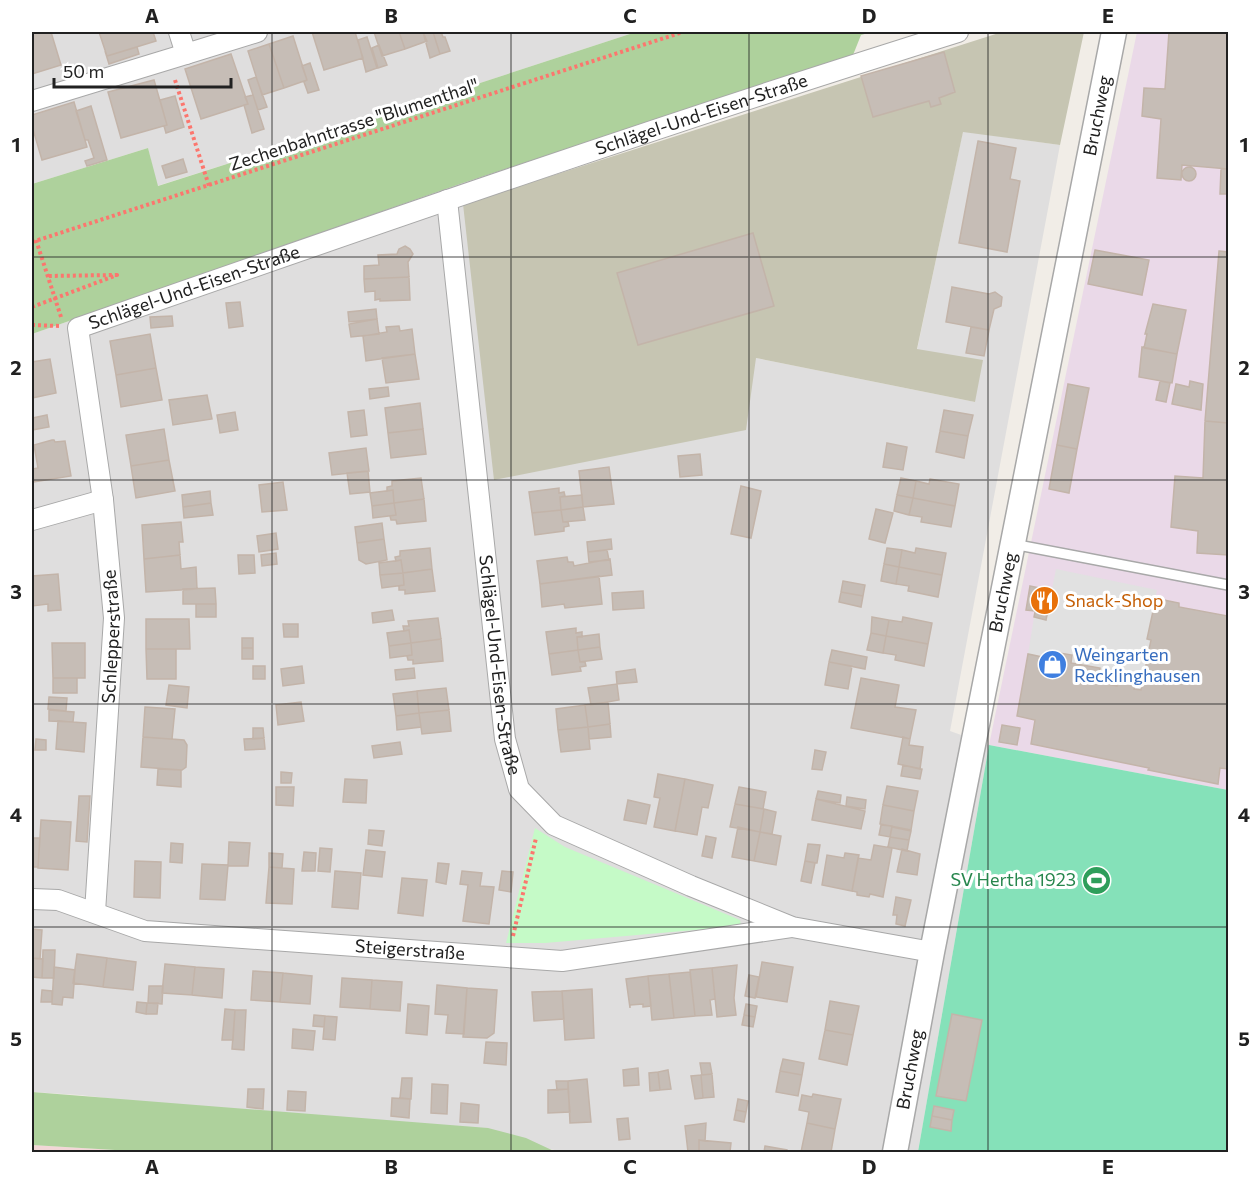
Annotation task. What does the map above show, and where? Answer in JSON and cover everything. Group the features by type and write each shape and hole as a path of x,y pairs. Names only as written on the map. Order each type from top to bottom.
{"street":[{"path":"177,57 178,32"},
{"path":"32,101 257,32"},
{"name":"Schlägel-Und-Eisen-Straße","path":"78,328 447,200 795,83 958,32"},
{"name":"Bruchweg","path":"895,1152 932,952 1114,32"},
{"name":"Schlägel-Und-Eisen-Straße","path":"447,200 505,739 519,789 554,825 691,886 792,927 932,952"},
{"name":"Schlepperstraße","path":"78,328 103,500 114,618 95,912"},
{"path":"32,520 103,500"},
{"name":"Steigerstraße","path":"32,899 58,900 146,931 562,961 792,927"}],"lane":[{"path":"1012,544 1228,585"}],"path":[{"name":"Zechenbahntrasse \"Blumenthal\"","path":"34,241 683,32"},
{"path":"177,57 208,186"},
{"path":"32,325 64,326 34,241"},
{"path":"32,307 117,275 47,276"},
{"path":"507,957 544,814"}],"shaded area":[{"path":"32,32 636,32 157,186 148,148 32,184"},
{"path":"1002,32 1084,32 1060,145 963,132 917,349 983,360 975,402 756,358 746,430 494,480 463,204"},
{"path":"1137,32 1228,32 1228,790 989,745"},
{"path":"963,131 1060,145 950,731 989,745 918,1152 556,1152 555,1150 80,1095 32,1092 32,334 460,184 463,204 756,358 975,402 917,350"},
{"path":"1056,569 1157,590 1147,638 1151,640 1141,690 1134,689 1136,680 1128,677 1119,676 1117,686 1098,682 1100,668 1071,663 1072,655 1049,651 1047,658 1028,654 1034,617 1046,619"},
{"path":"32,1145 148,1152 32,1152"}],"green space":[{"path":"636,32 872,32 861,35 853,55 460,184 32,334 32,184 148,148 158,186"},
{"name":"SV Hertha 1923","path":"989,745 1228,790 1228,1152 918,1152"},
{"path":"535,828 565,847 740,920 741,926 545,943 506,943"},
{"path":"32,1092 488,1128 526,1138 556,1152 148,1152 32,1145"}],"building":[{"path":"32,32 51,32 61,65 32,74"},
{"path":"99,32 153,32 156,41 107,56"},
{"path":"312,32 355,32 363,58 324,70"},
{"path":"374,32 399,32 405,49 382,56"},
{"path":"399,32 423,32 427,41 405,49"},
{"path":"423,32 433,32 440,54 430,58"},
{"path":"433,32 441,32 450,51 440,54"},
{"path":"1169,32 1228,32 1228,169 1182,165 1181,180 1157,178 1161,119 1142,116 1144,88 1165,89"},
{"path":"293,36 307,80 284,88 269,44"},
{"path":"367,37 377,68 366,72 358,40"},
{"path":"269,44 284,88 262,95 248,51"},
{"path":"379,45 387,65 378,68 372,48"},
{"path":"137,47 139,54 109,64 105,51 107,56"},
{"path":"944,52 955,92 939,98 941,104 931,107 929,101 873,117 861,76"},
{"path":"231,54 248,104 201,119 185,69"},
{"path":"310,63 319,90 308,93 304,82 307,80 302,66"},
{"path":"256,77 267,107 258,110 248,80"},
{"path":"154,80 167,125 121,138 108,92"},
{"path":"253,95 264,129 252,133 244,105 248,104 245,97"},
{"path":"175,96 184,127 166,133 164,126 167,125 160,100"},
{"path":"74,102 87,147 42,160 32,126 32,115"},
{"path":"91,106 107,160 87,166 85,161 94,158 88,140 85,140 76,111"},
{"path":"978,141 1016,148 1010,179 1020,181 1007,252 959,243"},
{"path":"183,159 187,172 166,178 162,166"},
{"path":"1186,167 1192,167 1196,174 1192,181 1186,181 1182,177 1182,171"},
{"path":"1221,169 1228,169 1228,194 1220,194"},
{"path":"753,233 774,306 638,345 617,273"},
{"path":"405,246 413,254 408,262 409,277 364,279 364,266 379,265 378,255 397,254 399,249"},
{"path":"1095,250 1149,260 1142,295 1088,284"},
{"path":"1219,251 1228,252 1228,423 1205,421"},
{"path":"409,277 410,300 380,301 380,299 375,300 375,291 365,292 364,279"},
{"path":"952,287 989,294 995,292 1002,297 1001,306 994,309 989,330 946,322"},
{"path":"240,302 243,326 229,328 226,303"},
{"path":"1153,304 1186,310 1177,354 1144,348 1147,334 1145,334"},
{"path":"376,309 377,319 349,322 348,312"},
{"path":"172,316 173,326 151,328 150,317"},
{"path":"377,319 379,334 351,337 349,324"},
{"path":"399,326 400,331 412,329 415,354 366,361 363,336 387,332 386,327"},
{"path":"971,327 989,330 984,356 966,353"},
{"path":"150,334 156,368 116,375 110,341"},
{"path":"1142,347 1177,354 1172,383 1139,377"},
{"path":"415,354 419,379 386,383 382,358"},
{"path":"50,359 56,393 32,398 32,362"},
{"path":"156,368 162,400 121,407 116,375"},
{"path":"1160,381 1170,383 1166,402 1156,400"},
{"path":"1190,381 1203,384 1201,410 1172,404 1176,384 1189,387"},
{"path":"1068,384 1089,388 1077,449 1057,445"},
{"path":"388,387 389,396 370,399 369,389"},
{"path":"207,395 212,419 173,425 169,400"},
{"path":"420,403 423,429 388,433 385,408"},
{"path":"364,410 367,435 351,437 348,412"},
{"path":"944,410 973,415 968,436 940,431"},
{"path":"235,412 238,430 220,433 217,415"},
{"path":"47,415 49,427 32,430 32,418"},
{"path":"1205,421 1228,423 1228,555 1197,553 1198,531 1171,527 1175,476 1203,478"},
{"path":"164,429 169,460 131,466 126,435"},
{"path":"423,429 426,454 391,458 388,433"},
{"path":"940,431 968,436 964,458 936,452"},
{"path":"52,440 65,441 71,476 34,482 32,469 38,468 34,445"},
{"path":"887,443 907,447 903,470 883,467"},
{"path":"1057,445 1077,449 1069,493 1049,489"},
{"path":"366,448 369,471 332,475 329,453"},
{"path":"700,454 702,475 680,477 678,456"},
{"path":"169,460 175,491 136,498 131,466"},
{"path":"609,467 614,504 583,507 579,471"},
{"path":"368,471 370,492 350,494 347,473"},
{"path":"421,478 424,499 394,503 393,490 387,491 387,487 392,486 392,481"},
{"path":"901,478 916,481 913,498 897,495"},
{"path":"930,479 959,484 955,506 913,498 916,481 929,484"},
{"path":"283,482 287,510 262,512 259,485"},
{"path":"741,486 761,491 751,538 731,534"},
{"path":"559,488 559,493 564,492 565,496 560,497 561,510 532,513 529,492"},
{"path":"393,490 394,503 372,506 370,493"},
{"path":"210,491 211,503 183,507 182,495"},
{"path":"582,495 583,507 561,510 560,497"},
{"path":"897,495 913,498 909,515 894,511"},
{"path":"913,498 955,506 951,527 921,522 922,517 909,515"},
{"path":"424,499 426,521 397,524 396,520 391,520 390,516 396,515 394,503"},
{"path":"211,503 213,515 184,518 183,507"},
{"path":"394,503 396,515 373,518 372,506"},
{"path":"583,507 585,520 563,522 561,510"},
{"path":"876,509 893,513 885,543 869,539"},
{"path":"561,510 563,522 568,522 569,526 564,527 564,531 535,535 532,513"},
{"path":"181,522 183,542 179,542 180,555 144,559 142,525"},
{"path":"382,523 384,539 357,543 355,527"},
{"path":"276,533 278,549 259,552 257,536"},
{"path":"384,539 387,560 366,564 359,560 357,543"},
{"path":"611,539 612,549 588,552 587,542"},
{"path":"430,548 432,569 403,573 401,560 396,561 395,557 400,556 400,551"},
{"path":"887,548 902,550 899,567 884,564"},
{"path":"916,548 946,553 942,575 899,567 902,550 915,553"},
{"path":"607,550 609,560 589,562 588,552"},
{"path":"276,553 277,564 262,566 261,555"},
{"path":"180,555 181,569 196,567 197,589 146,592 144,559"},
{"path":"238,555 254,555 255,573 239,574"},
{"path":"567,557 568,562 573,562 574,566 610,559 612,575 540,584 537,561"},
{"path":"401,560 403,573 380,575 379,563"},
{"path":"884,564 899,567 896,584 881,581"},
{"path":"899,567 942,575 938,597 908,591 909,586 896,584"},
{"path":"432,569 435,591 405,594 405,590 399,590 399,586 404,585 403,573"},
{"path":"403,573 404,585 382,588 380,575"},
{"path":"58,574 61,610 48,611 48,604 32,606 32,576"},
{"path":"599,576 602,604 565,608 564,604 542,607 540,584"},
{"path":"843,581 865,585 863,596 841,592"},
{"path":"1030,586 1040,588 1035,611 1026,610"},
{"path":"215,588 216,604 183,604 183,589"},
{"name":"Snack-Shop","path":"1040,588 1052,590 1046,620 1034,617"},
{"path":"643,591 644,608 613,610 612,593"},
{"path":"841,592 863,596 861,607 839,602"},
{"path":"1159,599 1179,603 1179,607 1228,616 1228,769 1220,768 1218,784 1031,744 1035,720 1017,716 1028,654 1047,658 1048,651 1072,655 1071,663 1100,668 1098,682 1117,686 1118,676 1128,677 1136,680 1134,689 1141,690 1151,640 1147,639 1155,602"},
{"path":"196,604 216,604 216,617 196,617"},
{"path":"392,610 394,620 373,623 372,613"},
{"path":"872,617 889,620 886,636 871,633"},
{"path":"903,617 932,623 928,644 886,636 889,620 902,622"},
{"path":"438,618 441,639 411,643 409,630 404,631 403,626 409,626 408,621"},
{"path":"146,619 189,619 190,649 146,649"},
{"path":"283,624 298,624 298,637 284,637"},
{"path":"576,628 576,633 582,632 582,637 577,637 578,650 549,654 546,632"},
{"path":"409,630 411,643 389,646 387,633"},
{"path":"871,633 886,636 883,653 867,650"},
{"path":"599,634 600,647 578,650 577,637"},
{"path":"886,636 928,644 924,666 895,660 896,655 883,653"},
{"path":"242,638 253,638 253,648 242,648"},
{"path":"441,639 443,661 413,664 413,660 408,660 407,656 412,655 411,643"},
{"path":"52,643 85,643 85,678 53,678"},
{"path":"411,643 412,655 390,658 389,646"},
{"path":"600,647 602,659 580,662 578,650"},
{"path":"242,648 253,648 253,659 242,659"},
{"path":"146,649 176,649 176,679 147,679"},
{"path":"578,650 580,662 585,662 586,666 580,667 581,671 552,675 549,654"},
{"path":"832,650 867,657 865,669 829,662"},
{"path":"829,662 852,666 848,689 825,685"},
{"path":"253,666 265,666 265,679 253,679"},
{"path":"302,666 304,683 283,686 281,669"},
{"path":"414,668 415,678 396,680 395,670"},
{"path":"635,669 637,682 617,684 616,672"},
{"path":"53,678 77,678 77,693 53,693"},
{"path":"861,678 899,685 895,707 916,710 910,739 851,728"},
{"path":"617,684 619,700 591,705 588,688"},
{"path":"169,685 189,687 187,708 166,705"},
{"path":"446,688 449,710 419,713 417,691"},
{"path":"417,691 419,713 396,716 393,694"},
{"path":"49,697 67,698 66,711 48,709"},
{"path":"301,702 304,721 278,725 276,705"},
{"path":"608,702 610,724 588,727 585,705"},
{"path":"585,705 588,727 558,730 556,709"},
{"path":"145,707 175,709 172,739 184,740 143,737"},
{"path":"49,710 74,712 73,722 49,721"},
{"path":"449,710 451,731 422,734 419,713"},
{"path":"419,713 421,727 397,730 396,716"},
{"path":"58,721 86,723 84,752 56,749"},
{"path":"610,724 611,737 589,739 588,727"},
{"path":"1002,725 1020,728 1017,745 999,742"},
{"path":"588,727 590,749 561,752 558,730"},
{"path":"253,728 263,728 264,738 253,739"},
{"path":"143,737 184,740 187,745 186,767 182,770 141,767"},
{"path":"903,737 910,739 909,745 923,747 920,769 898,764"},
{"path":"264,738 265,749 245,750 244,739"},
{"path":"36,739 46,740 46,750 35,750"},
{"path":"400,742 402,754 374,758 372,746"},
{"path":"815,750 826,752 822,770 812,769"},
{"path":"903,765 922,769 920,779 901,776"},
{"path":"158,769 181,770 181,787 157,785"},
{"path":"281,772 292,773 291,783 281,783"},
{"path":"658,774 685,779 675,831 654,827 660,798 654,797"},
{"path":"345,779 367,780 366,803 343,802"},
{"path":"685,779 713,785 708,808 702,807 697,835 675,831"},
{"path":"887,786 918,791 914,811 883,805"},
{"path":"276,787 294,787 293,806 276,805"},
{"path":"739,787 766,792 763,809 735,804"},
{"path":"818,791 841,795 840,803 816,799"},
{"path":"79,796 90,796 87,842 76,841"},
{"path":"847,797 866,800 865,809 846,806"},
{"path":"816,799 865,811 861,829 812,820"},
{"path":"628,800 650,805 646,824 624,820"},
{"path":"735,804 764,809 760,832 730,827"},
{"path":"883,805 914,811 911,830 880,824"},
{"path":"764,809 776,812 772,834 760,832"},
{"path":"41,820 71,822 68,870 38,868"},
{"path":"881,825 892,826 890,837 879,835"},
{"path":"738,827 760,832 754,861 732,857"},
{"path":"892,827 911,831 909,840 890,837"},
{"path":"369,830 384,831 382,846 368,844"},
{"path":"760,832 781,836 776,865 754,861"},
{"path":"706,836 716,838 712,858 702,856"},
{"path":"890,837 909,840 907,851 888,847"},
{"path":"32,838 40,838 38,867 32,867"},
{"path":"229,842 250,843 248,866 228,866"},
{"path":"171,843 183,844 182,863 170,862"},
{"path":"808,844 820,845 817,863 805,861"},
{"path":"874,845 892,848 883,897 870,894 869,897 857,895 857,892 852,891 858,858 871,860"},
{"path":"320,848 332,849 330,872 318,871"},
{"path":"902,849 920,854 917,875 897,872"},
{"path":"366,850 385,852 382,877 363,875"},
{"path":"304,852 316,853 315,871 302,871"},
{"path":"269,853 283,854 282,868 269,867"},
{"path":"845,853 859,855 852,891 822,885 827,855 844,858"},
{"path":"135,861 161,862 160,898 134,897"},
{"path":"805,861 815,863 811,883 801,881"},
{"path":"438,863 449,864 446,884 436,882"},
{"path":"202,864 228,865 225,900 200,899"},
{"path":"269,867 294,869 292,904 266,903"},
{"path":"335,871 361,873 358,909 332,907"},
{"path":"462,871 482,873 480,886 494,887 489,924 463,921 468,885 460,884"},
{"path":"502,871 513,872 511,892 499,890"},
{"path":"402,878 427,880 423,916 398,913"},
{"path":"896,897 911,900 905,926 896,924 897,915 893,915"},
{"path":"32,929 42,930 40,959 32,958"},
{"path":"43,950 55,950 54,978 42,978"},
{"path":"77,954 107,958 103,987 73,983"},
{"path":"32,958 43,959 42,978 32,977"},
{"path":"107,958 136,962 133,990 103,987"},
{"path":"762,962 793,967 787,1002 756,997"},
{"path":"165,964 195,967 192,995 162,993"},
{"path":"737,965 734,998 736,1015 717,1017 712,968"},
{"path":"54,967 75,970 73,998 63,997 62,1005 52,1004"},
{"path":"195,967 224,969 222,998 192,995"},
{"path":"712,968 715,999 710,1000 712,1015 695,1016 690,970"},
{"path":"253,971 283,973 280,1002 251,1000"},
{"path":"690,972 695,1016 674,1018 669,974"},
{"path":"283,973 312,976 310,1004 280,1002"},
{"path":"669,974 674,1018 652,1020 648,976"},
{"path":"749,975 759,977 755,998 745,996"},
{"path":"648,976 651,1006 630,1005 630,1008 626,979"},
{"path":"342,978 372,980 370,1009 340,1007"},
{"path":"372,980 402,982 400,1011 370,1009"},
{"path":"437,985 467,988 464,1034 446,1033 448,1015 435,1014"},
{"path":"149,986 163,986 162,1004 148,1003"},
{"path":"467,988 497,990 494,1033 487,1038 463,1037"},
{"path":"592,989 594,1038 565,1040 562,991"},
{"path":"42,990 52,991 52,1002 41,1002"},
{"path":"562,991 564,1019 534,1021 532,992"},
{"path":"830,1001 859,1006 853,1035 825,1030"},
{"path":"137,1002 147,1003 146,1014 136,1012"},
{"path":"147,1003 158,1003 157,1014 146,1014"},
{"path":"408,1004 429,1006 427,1035 406,1033"},
{"path":"746,1004 757,1006 755,1017 744,1015"},
{"path":"225,1009 235,1010 233,1040 222,1040"},
{"path":"235,1010 246,1010 244,1050 232,1049"},
{"path":"952,1014 982,1020 966,1101 936,1096"},
{"path":"314,1015 325,1016 324,1027 313,1026"},
{"path":"744,1015 755,1017 753,1027 742,1025"},
{"path":"325,1016 337,1017 335,1040 323,1039"},
{"path":"293,1029 315,1031 313,1050 292,1048"},
{"path":"825,1030 853,1035 847,1065 819,1059"},
{"path":"486,1042 507,1043 506,1065 484,1063"},
{"path":"783,1059 804,1063 802,1075 780,1071"},
{"path":"700,1063 710,1063 712,1074 702,1075"},
{"path":"638,1068 639,1085 624,1086 623,1070"},
{"path":"668,1070 671,1089 660,1090 658,1072"},
{"path":"780,1071 802,1075 798,1096 776,1092"},
{"path":"658,1072 660,1090 650,1091 649,1073"},
{"path":"712,1074 714,1097 703,1098 701,1075"},
{"path":"701,1075 703,1098 695,1099 691,1076"},
{"path":"402,1078 412,1078 411,1099 400,1098"},
{"path":"587,1079 591,1122 570,1123 568,1081"},
{"path":"556,1081 568,1081 568,1089 557,1090"},
{"path":"432,1084 448,1085 447,1114 431,1113"},
{"path":"248,1089 264,1089 263,1109 247,1107"},
{"path":"568,1089 570,1112 548,1113 548,1090"},
{"path":"288,1091 306,1092 305,1111 287,1110"},
{"path":"813,1094 841,1099 835,1129 807,1123 809,1112 799,1110 802,1095 812,1097"},
{"path":"392,1098 410,1099 409,1118 391,1116"},
{"path":"738,1099 748,1101 746,1112 736,1110"},
{"path":"461,1103 479,1105 478,1123 460,1122"},
{"path":"934,1106 954,1110 952,1120 932,1116"},
{"path":"736,1110 746,1112 744,1122 734,1120"},
{"path":"932,1116 952,1120 951,1131 930,1127"},
{"path":"628,1118 630,1139 619,1140 617,1119"},
{"path":"706,1123 705,1141 699,1140 699,1152 688,1152 685,1126"},
{"path":"807,1123 835,1129 831,1152 801,1152"},
{"path":"699,1140 731,1143 730,1152 699,1152"},
{"path":"765,1146 787,1150 787,1152 764,1152"}],"place":[{"name":"Snack-Shop","path":"1044,601"},
{"name":"Weingarten Recklinghausen","path":"1053,665"},
{"name":"SV Hertha 1923","path":"1097,880"}]}
